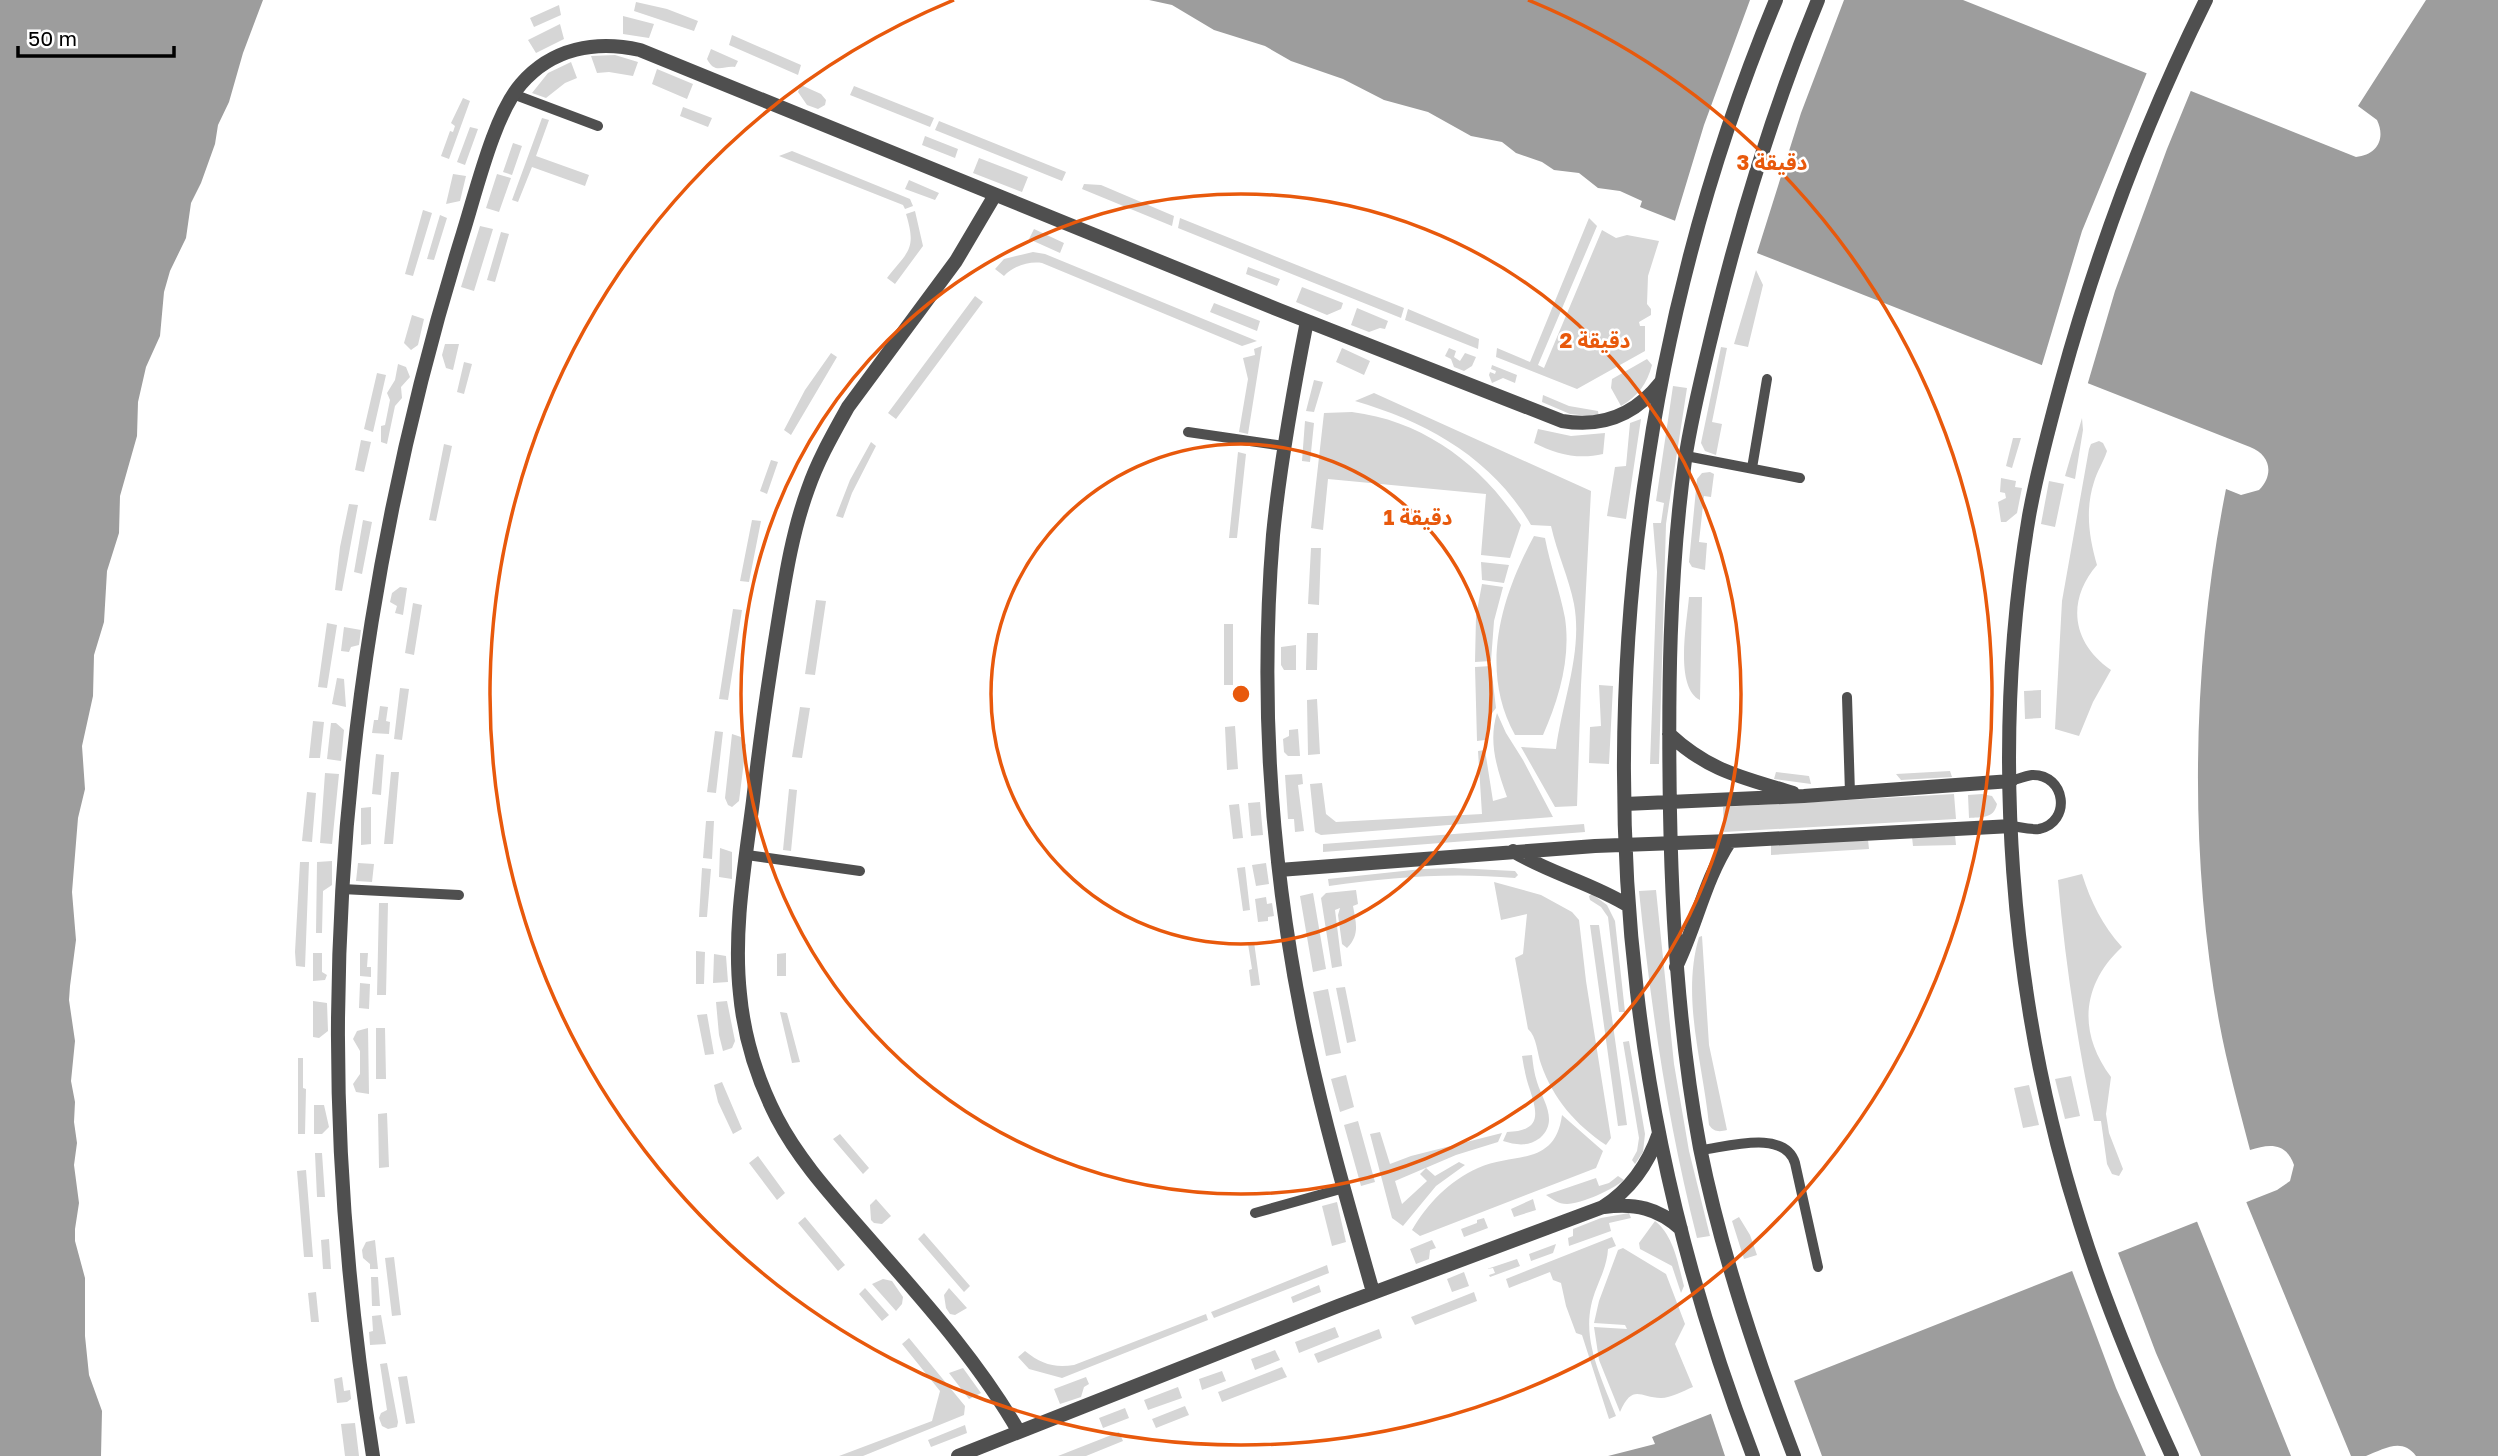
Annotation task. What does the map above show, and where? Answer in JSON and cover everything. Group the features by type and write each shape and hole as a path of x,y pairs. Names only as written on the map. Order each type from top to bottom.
{"street":[{"path":"1753,1456 1718,1359 1681,1229 1659,1132 1643,1039 1629,906 1624,770 1636,558 1649,449 1661,382 1690,259 1731,121 1776,0"},
{"path":"1794,1456 1734,1280 1701,1150 1686,1059 1676,968 1670,843 1669,734 1674,583 1686,456 1728,271 1765,145 1818,0"},
{"path":"2172,1456 2125,1348 2079,1220 2050,1110 2031,1016 2018,910 2012,826 2010,717 2017,601 2030,512 2056,402 2104,243 2143,139 2206,0"},
{"path":"373,1456 351,1294 341,1165 338,1020 342,889 360,707 372,621 397,486 452,269 498,127 513,94 542,65 565,52 595,46 625,47 654,55 1539,413 1575,423 1600,422 1624,415 1644,401 1661,382"},
{"path":"995,195 956,261 848,407 808,487 786,574 762,731 739,941 740,993 749,1045 766,1095 790,1142 959,1343 991,1385 1019,1432"},
{"path":"1307,321 1284,446 1273,536 1268,679 1271,774 1279,870 1308,1046 1374,1292"},
{"path":"1669,734 1718,770 1804,796"},
{"path":"1625,804 1804,796 2011,781"},
{"path":"1279,870 1627,844 2012,826"},
{"path":"1676,968 1692,932 1705,888 1730,841"},
{"path":"1513,851 1542,867 1592,885 1629,906"},
{"path":"1603,1207 1622,1193 1638,1176 1659,1132"},
{"path":"958,1456 1374,1292 1603,1207 1622,1205 1650,1208 1681,1229"}],"lane":[{"path":"513,94 598,126"},
{"path":"1752,468 1767,379"},
{"path":"1188,432 1284,446"},
{"path":"1686,456 1800,478"},
{"path":"1847,697 1850,793"},
{"path":"2011,781 2031,775 2048,779 2059,789 2062,802 2059,815 2049,825 2033,830 2012,826"},
{"path":"747,855 860,871"},
{"path":"342,889 459,895"},
{"path":"1701,1150 1771,1142 1789,1150 1795,1163 1818,1267"},
{"path":"1255,1213 1345,1188"}],"shaded area":[{"path":"0,0 263,0 243,53 229,102 218,125 215,144 191,203 186,238 170,271 164,292 160,336 146,367 138,402 137,436 120,496 119,533 107,571 104,622 94,655 93,696 82,746 85,789 78,818 72,892 76,940 69,1000 75,1041 71,1081 75,1102 77,1143 74,1165 79,1203 75,1241 85,1278 85,1336 89,1375 102,1411 101,1456 0,1456"},
{"path":"1149,0 1963,0 2356,157 2369,153 2380,140 2377,120 2358,106 2426,0 2498,0 2498,1456 2416,1456 2405,1447 2392,1446 2366,1456 1608,1456 1655,1444 1652,1437 2277,1190 2290,1181 2294,1165 2286,1152 2270,1146 2250,1150 2233,1086 2209,956 2199,823 2198,755 2206,620 2226,489 2241,495 2259,490 2267,478 2268,466 2262,455 2250,447 1640,207 1642,201 1620,191 1598,188 1579,173 1554,170 1542,162 1516,153 1502,142 1471,136 1428,112 1384,100 1343,79 1291,61 1265,46 1214,30 1172,5"},
{"path":"636,2 667,9 698,21 694,31 634,11"},
{"path":"559,5 561,15 534,27 530,18"},
{"path":"623,16 654,24 649,38 623,34"},
{"path":"560,24 564,39 536,53 528,40"},
{"path":"732,35 801,65 798,75 729,45"},
{"path":"711,49 738,61 735,67 713,67 707,59"},
{"path":"615,55 638,62 633,76 597,73 591,56"},
{"path":"571,62 577,78 565,83 546,98 532,93 548,73"},
{"path":"657,69 693,84 687,99 652,84"},
{"path":"801,85 821,94 826,100 825,105 818,109 807,105 798,92"},
{"path":"854,86 934,118 930,127 850,95"},
{"path":"463,98 470,101 449,159 441,156 450,131 453,132 455,126 451,123"},
{"path":"683,107 712,118 708,127 680,116"},
{"path":"542,118 549,120 536,156 589,175 585,186 532,167 518,202 512,200"},
{"path":"939,121 1066,172 1062,181 935,130"},
{"path":"470,127 478,129 465,165 457,162"},
{"path":"925,136 958,149 955,158 922,145"},
{"path":"513,143 522,146 512,175 503,172"},
{"path":"792,151 910,199 913,206 905,209 903,205 779,156"},
{"path":"979,158 1028,177 1022,192 973,173"},
{"path":"453,174 466,176 460,201 446,204"},
{"path":"497,174 511,178 499,212 486,208"},
{"path":"909,180 939,193 935,200 905,189"},
{"path":"1084,184 1101,185 1174,216 1172,226 1082,189"},
{"path":"423,210 432,213 413,276 405,274"},
{"path":"915,211 923,246 895,284 887,278 908,249 911,235 906,214"},
{"path":"440,215 447,218 434,260 427,259"},
{"path":"1180,218 1404,308 1401,318 1178,228"},
{"path":"1589,218 1597,226 1538,365 1544,368 1602,230 1616,238 1627,235 1659,241 1648,276 1647,304 1651,315 1639,322 1640,326 1645,326 1645,351 1577,389 1496,357 1497,348 1530,362"},
{"path":"480,226 493,229 474,291 461,287"},
{"path":"1034,229 1064,243 1060,253 1029,239"},
{"path":"501,232 509,234 495,282 487,280"},
{"path":"1033,252 1045,254 1257,341 1242,346 1042,263 1021,265 1004,276 995,269 1004,259"},
{"path":"1248,267 1280,279 1277,286 1246,274"},
{"path":"1756,270 1763,285 1748,347 1734,344"},
{"path":"1302,287 1343,303 1341,309 1327,315 1296,302"},
{"path":"975,296 983,302 896,419 888,413"},
{"path":"1214,303 1260,321 1257,331 1210,312"},
{"path":"1357,308 1388,321 1385,329 1369,332 1351,325"},
{"path":"1408,309 1479,339 1478,349 1405,320"},
{"path":"412,315 424,319 418,345 411,350 404,343"},
{"path":"445,344 459,344 453,370 446,368 442,355"},
{"path":"1262,346 1248,434 1239,432 1248,379 1243,358 1255,355 1254,349"},
{"path":"1721,347 1727,348 1712,422 1722,424 1716,455 1705,451 1701,443"},
{"path":"1342,348 1370,361 1364,375 1336,362"},
{"path":"1449,348 1456,351 1454,357 1460,361 1465,353 1476,357 1472,366 1464,371 1454,367 1451,359 1445,356"},
{"path":"831,353 837,357 791,435 784,430 805,390"},
{"path":"1647,359 1652,365 1644,384 1637,394 1621,406 1611,388 1612,379"},
{"path":"464,362 472,364 464,394 457,392"},
{"path":"398,364 406,367 410,377 401,387 402,398 395,406 387,444 381,442 381,426 385,425 390,400 387,393 395,380"},
{"path":"1492,365 1517,375 1515,383 1503,378 1492,383 1490,372 1495,374 1496,371 1491,369"},
{"path":"377,373 386,375 373,432 364,429"},
{"path":"1314,380 1323,382 1314,412 1306,411"},
{"path":"1673,386 1687,388 1666,524 1659,764 1650,764 1657,572 1653,523 1661,523 1664,503 1656,501"},
{"path":"1374,393 1591,491 1577,806 1555,807 1521,747 1556,749 1574,659 1574,604 1551,526 1531,525 1497,480 1455,446 1407,420 1355,401"},
{"path":"1543,395 1569,406 1598,411 1599,417 1570,414 1542,402"},
{"path":"1352,412 1403,425 1449,449 1469,465 1488,483 1521,525 1510,558 1481,555 1486,494 1328,479 1323,530 1311,528 1324,413"},
{"path":"2082,418 2083,430 2075,479 2065,476"},
{"path":"1641,419 1626,519 1607,516 1615,467 1626,466 1630,423"},
{"path":"1305,421 1314,423 1310,462 1302,461"},
{"path":"1538,429 1571,436 1605,433 1603,454 1576,456 1551,450 1534,443"},
{"path":"2013,438 2021,438 2012,468 2006,466"},
{"path":"361,440 371,442 364,472 355,470"},
{"path":"2099,441 2107,451 2091,492 2089,513 2090,534 2097,565 2081,593 2078,621 2088,647 2111,670 2093,702 2079,736 2055,729 2062,601 2089,449 2091,444"},
{"path":"871,442 876,446 852,493 843,518 836,516 850,480"},
{"path":"444,444 452,446 436,521 429,520"},
{"path":"1238,452 1246,454 1237,538 1229,538"},
{"path":"771,460 778,462 767,494 760,491"},
{"path":"1702,473 1714,474 1711,497 1704,496 1699,542 1707,543 1705,570 1692,567 1689,562 1697,479"},
{"path":"2001,478 2016,481 2015,487 2022,488 2017,513 2006,522 2001,522 1998,502 2006,498 2005,493 2000,492"},
{"path":"2049,481 2064,484 2055,527 2041,524"},
{"path":"349,504 358,505 342,591 335,590"},
{"path":"363,520 372,522 362,574 354,572"},
{"path":"752,520 761,521 749,582 740,581"},
{"path":"1534,536 1545,538 1565,618 1565,663 1559,693 1543,735 1515,735 1504,710 1496,660 1504,609 1522,559"},
{"path":"1311,548 1321,548 1319,605 1308,604"},
{"path":"1481,562 1509,565 1504,583 1482,580"},
{"path":"1482,584 1503,587 1494,621 1491,661 1475,662 1476,616"},
{"path":"400,587 407,588 403,615 395,613 397,606 390,602 392,593"},
{"path":"1689,597 1702,597 1700,700 1692,693 1685,668"},
{"path":"816,600 826,601 815,675 805,674"},
{"path":"413,603 422,605 414,655 405,653"},
{"path":"733,609 742,610 728,700 719,699"},
{"path":"327,623 337,625 327,688 318,687"},
{"path":"1224,624 1233,624 1233,685 1224,685"},
{"path":"344,627 361,630 359,645 351,647 349,652 341,651"},
{"path":"1307,633 1318,633 1317,670 1306,670"},
{"path":"1296,645 1296,670 1284,670 1281,665 1281,647"},
{"path":"1491,666 1496,708 1489,717 1485,740 1477,741 1475,667"},
{"path":"337,678 344,679 346,707 332,704"},
{"path":"1599,685 1613,686 1609,764 1589,763 1590,727 1601,726"},
{"path":"400,688 409,689 402,740 394,739"},
{"path":"2041,690 2041,718 2025,719 2024,691"},
{"path":"1317,699 1320,754 1308,755 1307,700"},
{"path":"380,706 388,707 386,721 390,722 389,734 372,733"},
{"path":"800,707 810,708 802,758 792,757"},
{"path":"1497,713 1553,817 1321,835 1315,832 1310,784 1322,783 1326,814 1336,822 1482,814 1478,751 1485,750 1493,801 1507,797 1497,766 1494,745"},
{"path":"313,721 324,722 320,758 309,758"},
{"path":"331,723 336,723 344,730 341,761 327,759"},
{"path":"1235,726 1238,769 1227,770 1225,727"},
{"path":"1298,729 1300,756 1288,756 1284,752 1283,739 1289,736 1289,730"},
{"path":"715,731 723,732 716,793 707,792"},
{"path":"732,734 741,737 746,745 739,801 732,807 725,798"},
{"path":"376,754 384,755 381,795 372,794"},
{"path":"1950,771 1952,777 1901,780 1896,774"},
{"path":"391,772 399,772 393,844 384,844"},
{"path":"1776,772 1809,776 1811,784 1774,779"},
{"path":"325,773 339,774 332,844 320,843"},
{"path":"1302,774 1303,784 1298,785 1304,831 1295,832 1294,819 1288,819 1285,775"},
{"path":"789,789 797,790 791,851 783,850"},
{"path":"307,792 316,793 312,842 302,841"},
{"path":"1954,794 1956,819 1724,832 1723,807"},
{"path":"1968,795 1992,796 1997,804 1995,809 1986,816 1969,818"},
{"path":"1260,802 1263,835 1251,836 1248,803"},
{"path":"1239,804 1243,838 1233,839 1229,805"},
{"path":"371,807 371,844 361,845 361,808"},
{"path":"706,821 714,821 712,859 703,858"},
{"path":"1584,824 1585,832 1323,852 1323,844"},
{"path":"1955,835 1956,845 1913,846 1912,837"},
{"path":"1868,840 1869,849 1771,855 1771,845"},
{"path":"720,848 732,852 732,879 719,877"},
{"path":"332,861 332,885 323,891 322,933 316,933 317,862"},
{"path":"300,862 309,862 305,967 296,966 295,952"},
{"path":"358,863 374,864 372,882 356,881"},
{"path":"1266,863 1269,884 1256,886 1252,865"},
{"path":"1245,867 1250,910 1243,911 1237,868"},
{"path":"702,868 711,869 707,917 699,917"},
{"path":"1422,869 1515,871 1518,875 1515,878 1422,876 1329,886 1328,879"},
{"path":"2082,874 2098,913 2122,947 2098,977 2089,1010 2093,1043 2111,1077 2106,1114 2109,1133 2123,1169 2119,1176 2112,1174 2107,1164 2101,1121 2094,1121 2064,941 2058,880"},
{"path":"1494,882 1541,895 1572,912 1579,920 1611,1138 1606,1145 1585,1129 1567,1110 1546,1077 1535,1041 1528,1029 1515,958 1523,954 1527,914 1501,920"},
{"path":"1356,890 1358,904 1353,906 1355,933 1347,948 1342,944 1338,915 1340,908 1335,910 1342,966 1332,968 1321,898 1326,893"},
{"path":"1656,890 1674,1064 1689,1151 1710,1236 1697,1238 1669,1109 1644,935 1639,891"},
{"path":"1313,893 1326,969 1313,972 1300,896"},
{"path":"1592,894 1607,905 1615,921 1625,1012 1619,1012 1608,917 1601,907 1590,900 1589,896"},
{"path":"1266,897 1267,904 1272,903 1274,916 1268,917 1268,921 1258,922 1255,899"},
{"path":"379,903 388,903 386,995 377,995"},
{"path":"1590,925 1599,925 1627,1125 1618,1126"},
{"path":"1702,936 1709,1045 1727,1130 1722,1131 1709,1125 1695,1031 1692,983 1694,960 1699,937"},
{"path":"1254,942 1260,985 1251,986 1249,970 1252,969 1248,944"},
{"path":"696,951 705,952 704,984 696,984"},
{"path":"313,953 322,953 322,972 327,975 325,980 313,981"},
{"path":"360,953 368,953 367,967 371,967 371,977 360,976"},
{"path":"786,953 786,976 777,976 777,954"},
{"path":"714,954 726,956 728,982 713,983"},
{"path":"360,983 370,984 369,1009 359,1008"},
{"path":"1345,987 1356,1041 1347,1043 1336,988"},
{"path":"1328,989 1341,1053 1326,1056 1313,992"},
{"path":"313,1001 327,1003 328,1031 319,1038 313,1037"},
{"path":"727,1001 735,1041 732,1048 723,1051 716,1002"},
{"path":"780,1012 787,1013 800,1062 792,1063"},
{"path":"707,1014 714,1054 705,1055 697,1015"},
{"path":"368,1028 369,1094 356,1092 353,1084 360,1074 360,1051 353,1039 357,1031"},
{"path":"376,1028 385,1028 386,1079 376,1079"},
{"path":"1629,1041 1645,1134 1643,1152 1635,1164 1632,1160 1639,1138 1623,1042"},
{"path":"1532,1055 1536,1079 1548,1111 1546,1131 1531,1143 1503,1141 1507,1132 1526,1129 1534,1120 1535,1107 1522,1056"},
{"path":"298,1058 303,1058 303,1088 306,1089 305,1134 298,1134"},
{"path":"1346,1075 1354,1107 1340,1112 1331,1079"},
{"path":"2071,1076 2080,1116 2065,1119 2055,1079"},
{"path":"722,1082 742,1129 733,1134 718,1102 714,1085"},
{"path":"2029,1085 2039,1125 2023,1128 2014,1088"},
{"path":"314,1105 324,1105 329,1127 322,1134 314,1134"},
{"path":"387,1113 389,1167 379,1168 378,1114"},
{"path":"1562,1115 1603,1151 1596,1168 1420,1236 1412,1230 1440,1194 1467,1173 1492,1163 1542,1150 1558,1132"},
{"path":"1358,1121 1375,1182 1361,1186 1344,1125"},
{"path":"1380,1132 1390,1164 1411,1156 1502,1133 1498,1142 1456,1155 1395,1181 1402,1204 1427,1181 1420,1174 1426,1168 1435,1176 1459,1162 1465,1165 1436,1186 1403,1226 1392,1218 1370,1134"},
{"path":"840,1134 869,1168 863,1174 833,1139"},
{"path":"315,1153 322,1153 325,1197 317,1197"},
{"path":"758,1156 785,1193 777,1200 749,1163"},
{"path":"306,1170 313,1257 304,1257 297,1171"},
{"path":"1618,1176 1624,1180 1605,1192 1580,1202 1564,1204 1546,1195 1596,1178 1599,1186"},
{"path":"876,1199 891,1216 882,1224 871,1220 870,1205"},
{"path":"1533,1199 1536,1210 1514,1217 1511,1209"},
{"path":"1337,1202 1346,1242 1332,1246 1322,1206"},
{"path":"1629,1213 1631,1218 1609,1223 1611,1231 1569,1246 1568,1238 1573,1236 1573,1229 1601,1218"},
{"path":"805,1217 845,1265 838,1271 798,1223"},
{"path":"1739,1217 1750,1235 1757,1255 1744,1259 1732,1221"},
{"path":"1484,1218 1488,1228 1464,1237 1461,1229"},
{"path":"1655,1221 1667,1234 1674,1251 1684,1286 1681,1293 1672,1266 1640,1249 1639,1243"},
{"path":"924,1233 970,1286 964,1292 918,1239"},
{"path":"1612,1237 1616,1246 1608,1249 1589,1320 1592,1348 1616,1416 1609,1419 1582,1335 1576,1333 1566,1306 1561,1283 1553,1280 1550,1272 1509,1288 1506,1279"},
{"path":"329,1239 331,1269 323,1269 321,1240"},
{"path":"375,1240 378,1269 370,1269 370,1264 363,1258 362,1250 366,1242"},
{"path":"1432,1240 1436,1248 1430,1250 1429,1259 1416,1264 1410,1249"},
{"path":"1556,1244 1553,1253 1531,1261 1529,1254"},
{"path":"1623,1248 1666,1274 1685,1324 1675,1344 1693,1387 1665,1398 1633,1395 1620,1412 1599,1360 1594,1327 1627,1329 1625,1325 1594,1323 1599,1301 1618,1250"},
{"path":"394,1257 401,1315 392,1316 385,1258"},
{"path":"1517,1259 1520,1266 1490,1277 1489,1275 1495,1273 1493,1268 1487,1269"},
{"path":"1327,1265 1329,1273 1214,1318 1211,1312"},
{"path":"1464,1272 1469,1286 1452,1292 1447,1279"},
{"path":"371,1277 378,1277 380,1306 372,1306"},
{"path":"883,1279 892,1281 903,1297 902,1304 896,1311 872,1284"},
{"path":"1319,1285 1321,1292 1293,1303 1291,1297"},
{"path":"865,1288 889,1315 882,1321 859,1294"},
{"path":"949,1288 967,1308 955,1315 950,1314 946,1308 944,1295"},
{"path":"316,1292 319,1322 311,1322 308,1293"},
{"path":"1474,1292 1477,1301 1415,1325 1411,1317"},
{"path":"1206,1314 1208,1320 1062,1378 1029,1369 1018,1357 1025,1351 1048,1364 1074,1365"},
{"path":"381,1315 386,1344 370,1345 372,1316"},
{"path":"1335,1327 1339,1337 1299,1353 1295,1342"},
{"path":"1379,1329 1382,1338 1318,1363 1314,1354"},
{"path":"909,1338 965,1406 964,1415 863,1456 839,1456 932,1421 940,1391 902,1344"},
{"path":"1275,1350 1280,1360 1255,1370 1251,1359"},
{"path":"387,1363 398,1422 397,1427 388,1429 382,1426 379,1418 381,1413 387,1410 380,1364"},
{"path":"1282,1367 1287,1377 1222,1402 1218,1392"},
{"path":"963,1368 981,1393 969,1399 949,1373"},
{"path":"1222,1371 1226,1381 1202,1390 1199,1379"},
{"path":"407,1376 415,1423 406,1424 398,1377"},
{"path":"342,1377 344,1391 350,1390 351,1399 337,1403 334,1379"},
{"path":"1086,1377 1089,1384 1084,1387 1081,1397 1060,1404 1054,1389"},
{"path":"1178,1387 1182,1398 1148,1410 1144,1400"},
{"path":"1185,1406 1189,1415 1156,1428 1152,1419"},
{"path":"1125,1408 1129,1418 1103,1428 1099,1418"},
{"path":"355,1423 359,1456 345,1456 341,1424"},
{"path":"965,1425 967,1433 931,1447 928,1440"},
{"path":"1119,1432 1123,1441 1086,1456 1058,1456"}],"pier":[{"path":"1750,0 1844,0 1801,113 1756,256 1674,224 1704,125"},
{"path":"2148,70 2192,88 2115,291 2087,386 2041,368 2082,231"},
{"path":"2245,1199 2351,1456 2291,1456 2196,1219"},
{"path":"2117,1250 2156,1353 2201,1456 2146,1456 2116,1388 2071,1268"},
{"path":"1793,1378 1822,1456 1725,1456 1710,1411"}]}
